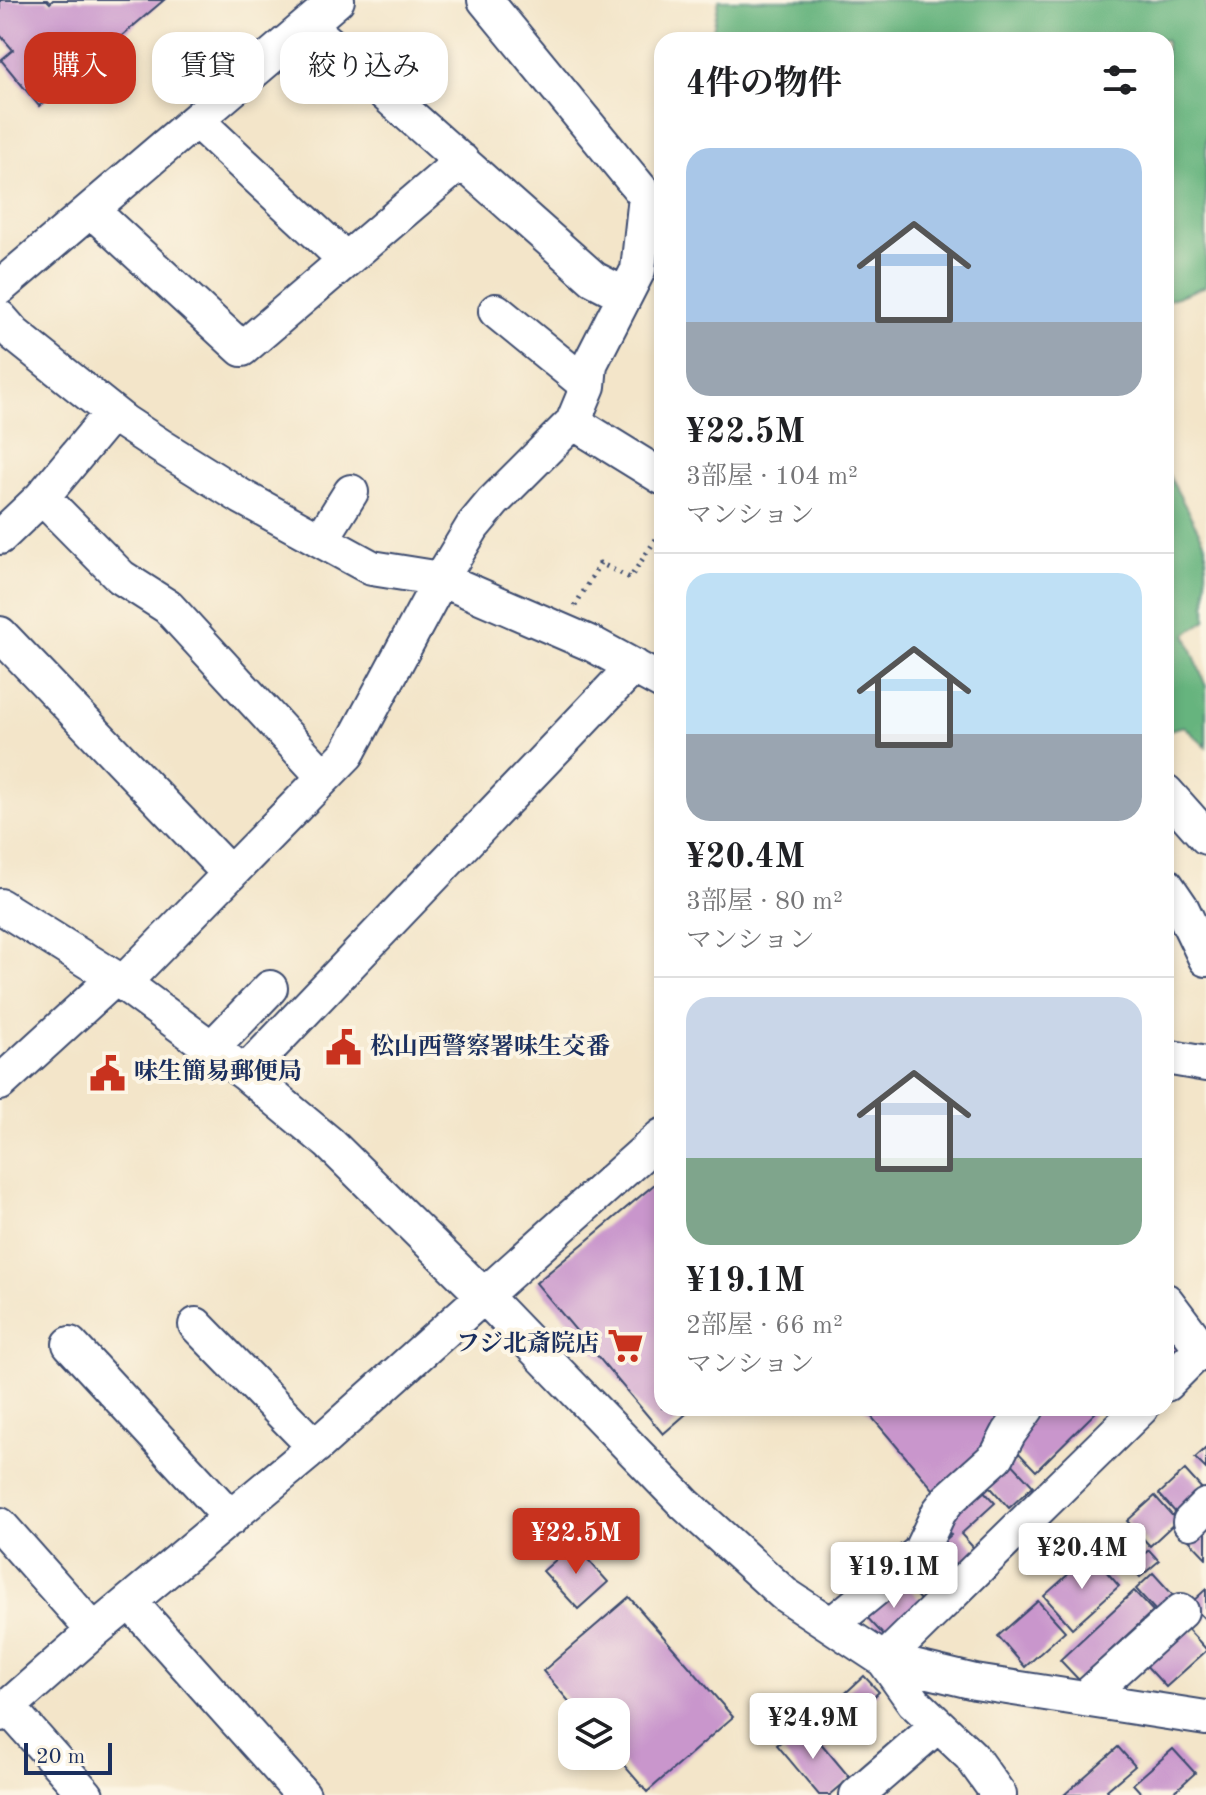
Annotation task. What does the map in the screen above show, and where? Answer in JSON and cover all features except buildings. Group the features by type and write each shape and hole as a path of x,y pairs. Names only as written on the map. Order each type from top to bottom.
{"street":[{"path":"0,287 337,0"},
{"path":"0,1083 119,981 230,874 347,754 473,526 573,422 588,386 590,364 638,270 646,196 497,7"},
{"path":"308,25 594,279 625,295"},
{"path":"196,120 346,260"},
{"path":"91,210 242,349 462,161"},
{"path":"496,311 588,386"},
{"path":"0,318 14,334 112,413 242,497 372,568 441,579 594,645 648,674 245,1073"},
{"path":"0,537 42,497 112,413"},
{"path":"573,422 654,472"},
{"path":"321,540 351,492"},
{"path":"42,497 121,577 168,607 324,777"},
{"path":"0,634 230,874"},
{"path":"1174,801 1206,837"},
{"path":"1174,897 1206,959"},
{"path":"0,906 119,981 245,1073 329,1143 484,1296 685,1504 784,1594 884,1660 975,1682 1206,1718"},
{"path":"212,1048 270,988"},
{"path":"1174,1058 1206,1064"},
{"path":"86,1795 4,1710 315,1447 654,1143"},
{"path":"1174,1312 1204,1351 1174,1377"},
{"path":"196,1325 315,1447"},
{"path":"70,1344 231,1518"},
{"path":"831,1625 920,1552 939,1512 997,1456 1021,1416"},
{"path":"884,1660 1133,1416"},
{"path":"0,1525 94,1631"},
{"path":"130,1602 303,1795"},
{"path":"1084,1699 1181,1611"},
{"path":"884,1660 914,1702 971,1756 999,1795"},
{"path":"857,1795 938,1725"}],"path":[{"path":"561,631 600,563 630,578 654,542"}],"green space":[{"path":"719,0 1206,0 1206,286 1174,298 1174,32 713,32"},
{"path":"1174,485 1206,545 1206,620 1186,634 1206,687 1206,747 1184,726 1174,729"}],"place":[{"name":"松山西警察署味生交番","path":"344,1048"},
{"name":"味生簡易郵便局","path":"108,1073"},
{"name":"フジ北斎院店","path":"625,1345"}]}
